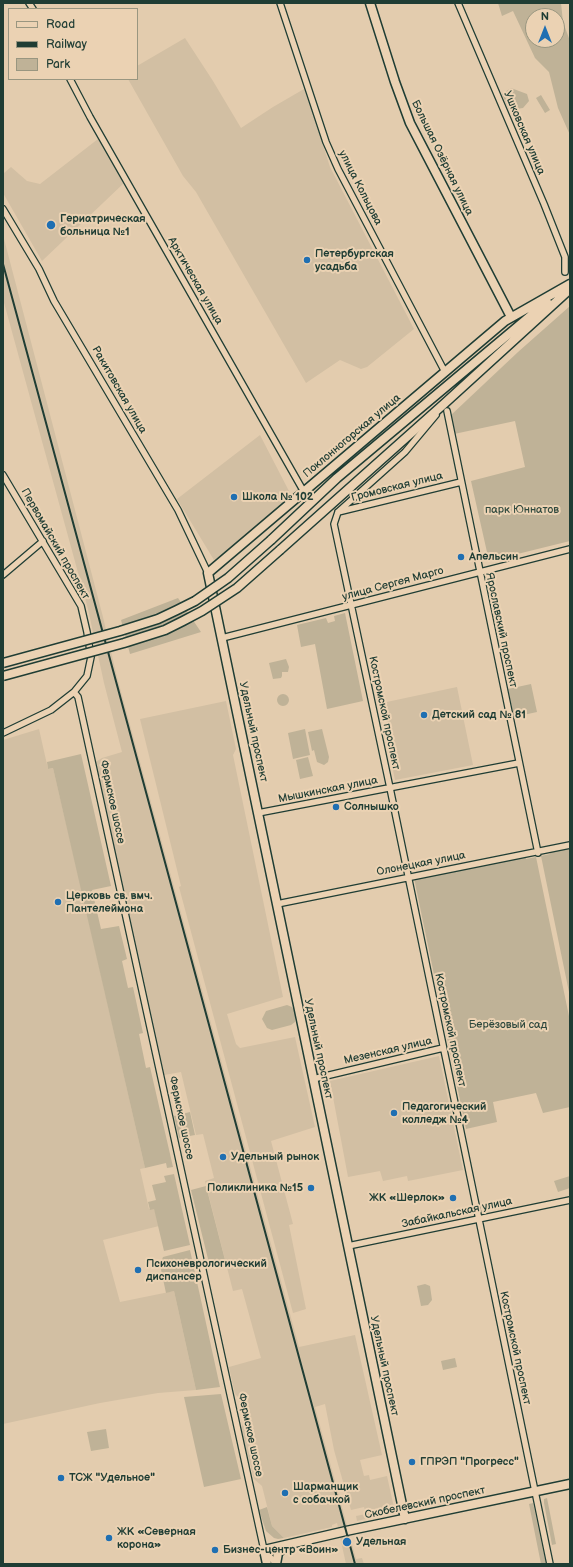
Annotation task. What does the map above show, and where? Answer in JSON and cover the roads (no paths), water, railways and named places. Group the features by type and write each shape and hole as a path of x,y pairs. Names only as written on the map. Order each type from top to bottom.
{"street":[{"name":"улица Кольцова","path":"280,3 326,142 338,170 445,372"},
{"name":"Большая Озёрная улица","path":"370,3 397,89 410,123 511,317"},
{"name":"Ушковская улица","path":"458,3 544,204 565,257 565,272"},
{"name":"Арктическая улица","path":"71,80 90,117 304,492"},
{"name":"Ракитовская улица","path":"3,209 40,269 54,301 66,322 178,510 208,573 210,583"},
{"name":"Поклонногорская улица","path":"208,573 511,317 570,284"},
{"name":"Поклонногорская улица","path":"3,663 120,632 158,619 195,601 228,578 337,478 533,312 570,284"},
{"path":"3,676 124,644 165,630 202,611 237,588 446,407 570,290"},
{"path":"338,512 405,452 446,407"},
{"name":"Ярославский проспект","path":"446,407 537,853"},
{"name":"Первомайский проспект","path":"3,475 81,606 90,647 90,668 87,676 74,692"},
{"name":"Громовская улица","path":"338,512 461,482"},
{"name":"Костромской проспект","path":"338,512 334,524 550,1564"},
{"path":"3,575 43,541"},
{"name":"улица Сергея Марго","path":"222,638 570,549"},
{"name":"Удельный проспект","path":"210,583 405,1519"},
{"path":"3,733 51,710 74,692"},
{"name":"Фермское шоссе","path":"74,692 79,703 267,1564"},
{"name":"Мышкинская улица","path":"258,813 518,763"},
{"name":"Олонецкая улица","path":"277,904 408,877 537,853 570,845"},
{"name":"Мезенская улица","path":"313,1079 443,1048"},
{"name":"Забайкальская улица","path":"348,1246 570,1200"},
{"name":"Скобелевский проспект","path":"264,1550 570,1484"},
{"path":"276,1564 278,1553 285,1546"},
{"name":"Фермское шоссе","path":"264,1550 276,1564"}],"railway":[{"path":"3,264 355,1564"}],"place":[{"name":"Гериатрическая больница №1","path":"51,225"},
{"name":"Петербургская усадьба","path":"307,260"},
{"name":"Школа № 102","path":"234,497"},
{"name":"Апельсин","path":"461,557"},
{"name":"Детский сад № 81","path":"424,715"},
{"name":"Солнышко","path":"336,807"},
{"name":"Церковь св. вмч. Пантелеймона","path":"58,902"},
{"name":"Педагогический колледж №4","path":"394,1113"},
{"name":"Удельный рынок","path":"223,1157"},
{"name":"Поликлиника №15","path":"311,1188"},
{"name":"ЖК «Шерлок»","path":"453,1198"},
{"name":"Психоневрологический диспансер","path":"138,1270"},
{"name":"ГПРЭП \"Прогресс\"","path":"412,1462"},
{"name":"ТСЖ \"Удельное\"","path":"61,1478"},
{"name":"Шарманщик с собачкой","path":"285,1493"},
{"name":"ЖК «Северная корона»","path":"109,1538"},
{"name":"Удельная","path":"347,1542"},
{"name":"Бизнес-центр «Воин»","path":"215,1550"}],"park label":[{"name":"парк Юннатов","path":"522,510"},
{"name":"Берёзовый сад","path":"508,1025"}]}
